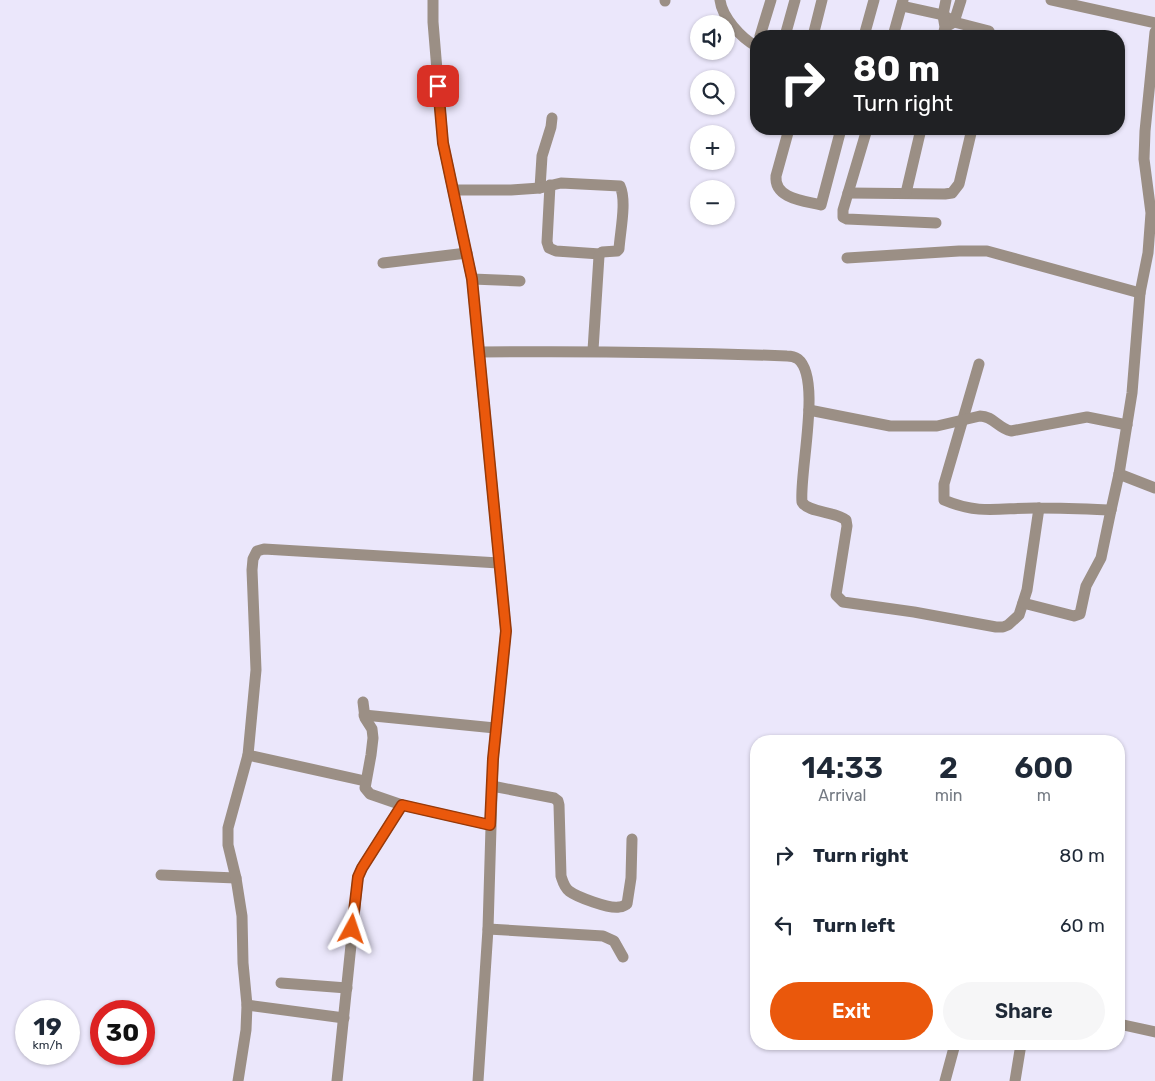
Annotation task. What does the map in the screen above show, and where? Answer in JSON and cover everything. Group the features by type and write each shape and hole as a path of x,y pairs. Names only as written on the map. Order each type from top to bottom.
{"street":[{"path":"433,0 433,22 443,143 472,279 506,631 495,728 490,825 488,929 478,1081"},
{"path":"720,0 721,8 728,21 750,41"},
{"path":"762,30 771,0"},
{"path":"787,30 795,0"},
{"path":"814,30 822,0"},
{"path":"866,30 874,0"},
{"path":"946,0 943,14 948,28"},
{"path":"948,28 961,0"},
{"path":"1051,0 1155,23"},
{"path":"895,30 903,3 943,14"},
{"path":"948,28 975,30"},
{"path":"1023,603 1074,616 1080,614 1086,586 1101,558 1119,474 1132,392 1140,293 1152,253 1151,213 1144,159 1155,32"},
{"path":"453,190 511,190 545,186 561,183 620,186 622,208 617,251 600,254 556,251 549,248 547,242 545,186 542,156 552,118"},
{"path":"787,135 776,176 777,188 786,196 824,206 839,135"},
{"path":"865,135 842,210 845,218 936,223"},
{"path":"906,193 920,135"},
{"path":"848,194 952,193 959,184 971,135"},
{"path":"847,258 987,251 1140,293"},
{"path":"383,262 467,253"},
{"path":"593,350 600,254"},
{"path":"472,279 520,281"},
{"path":"480,352 593,350 709,352 791,357 800,362 806,375 809,410 802,502 805,506 839,516 846,520 847,526 836,591 840,601 1003,627 1014,621 1019,615 1027,590 1039,508"},
{"path":"979,364 944,484 944,500 980,510 1039,508 1111,510"},
{"path":"809,410 890,426 937,426 975,416 987,416 1002,428 1011,431 1086,417 1127,425"},
{"path":"1119,474 1155,488"},
{"path":"238,1081 246,1030 247,1005 243,963 242,916 236,878 228,846 228,828 248,754 256,670 253,559 257,552 264,549 499,563"},
{"path":"363,702 364,715 372,729 373,738 372,755 365,781 365,788 370,794 402,805 490,825"},
{"path":"364,715 495,728"},
{"path":"248,754 365,781"},
{"path":"492,786 558,801 561,876 567,890 578,896 612,907 622,907 626,904 630,878 632,839"},
{"path":"337,1081 358,877 402,805"},
{"path":"161,875 236,878"},
{"path":"488,929 603,936 614,941 623,957"},
{"path":"281,983 347,988"},
{"path":"247,1005 344,1018"},
{"path":"1125,1025 1155,1032"},
{"path":"945,1081 953,1050"},
{"path":"1014,1081 1020,1050"}],"route":[{"path":"352,929 358,877 402,805 490,825 495,728 506,631 472,279 443,143 438,86"}]}
